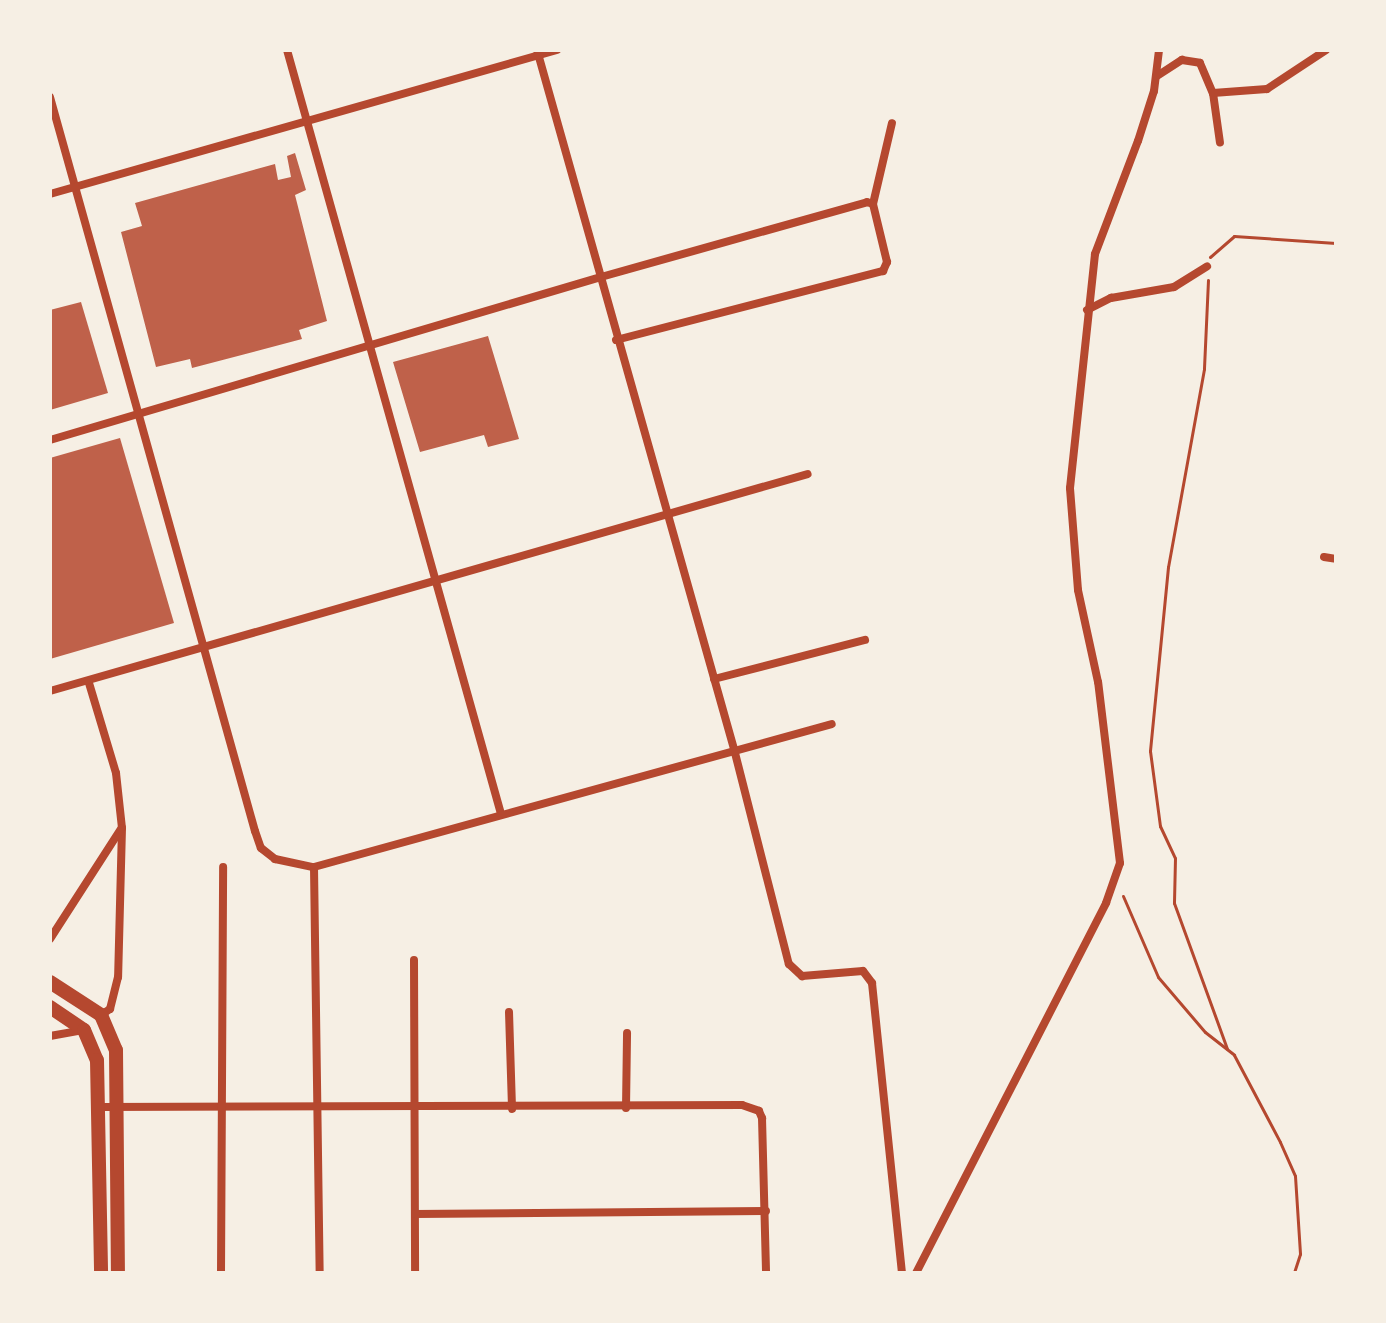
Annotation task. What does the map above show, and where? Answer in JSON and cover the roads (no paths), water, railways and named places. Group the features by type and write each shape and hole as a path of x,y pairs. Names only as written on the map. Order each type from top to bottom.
{"main road":[{"path":"50,982 101,1015 116,1050 119,1108 118,1273"},
{"path":"50,1007 84,1030 93,1043 101,1107 101,1273"},
{"path":"101,1249 118,1249"}],"street":[{"path":"287,50 501,814"},
{"path":"50,194 308,122 538,52 557,50"},
{"path":"916,1273 1116,877 1120,843 1109,757 1070,530 1087,310 1099,241 1138,141 1157,76 1159,50"},
{"path":"1213,93 1267,89 1326,50"},
{"path":"538,52 616,340 669,515 734,749 789,964 796,974 812,975 852,968 869,975 875,994 902,1273"},
{"path":"1157,76 1182,60 1200,63 1213,93 1220,143"},
{"path":"50,97 261,848 275,859 314,867 832,724"},
{"path":"616,340 887,267 873,204 892,123"},
{"path":"50,440 139,411 372,347 601,277 873,204"},
{"path":"1087,310 1111,298 1174,287 1207,266"},
{"path":"50,691 205,651 808,474"},
{"path":"1324,557 1336,559"},
{"path":"714,679 865,640"},
{"path":"89,683 116,773 122,828 118,977 110,1009 101,1015"},
{"path":"50,939 122,828"},
{"path":"221,1273 223,867"},
{"path":"314,867 320,1273"},
{"path":"414,960 415,1273"},
{"path":"509,1012 512,1109"},
{"path":"50,1036 84,1030"},
{"path":"626,1108 627,1033"},
{"path":"101,1107 221,1110 742,1105 759,1111 766,1211 766,1273"},
{"path":"415,1214 766,1211"}]}
